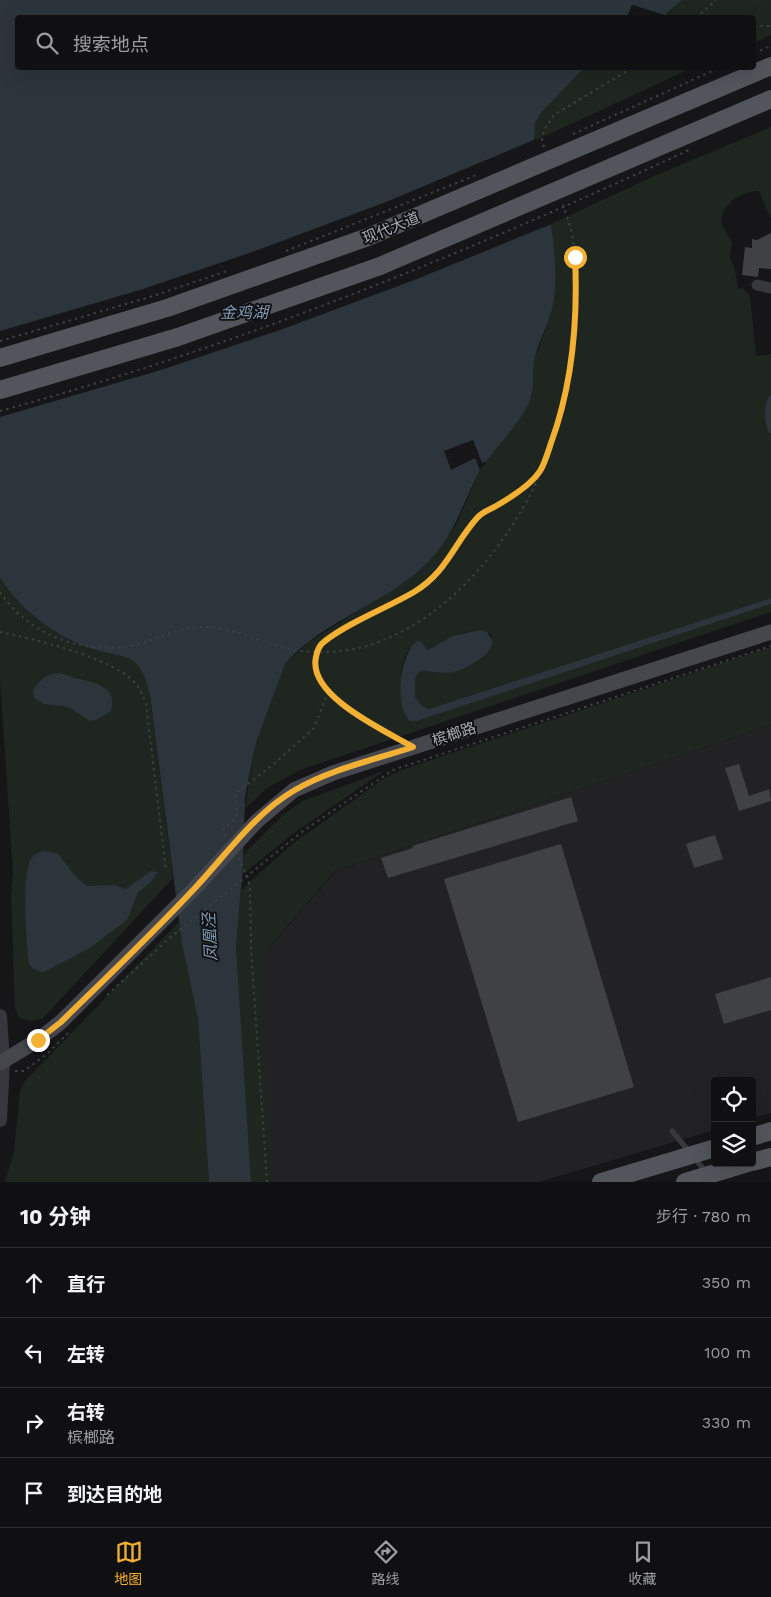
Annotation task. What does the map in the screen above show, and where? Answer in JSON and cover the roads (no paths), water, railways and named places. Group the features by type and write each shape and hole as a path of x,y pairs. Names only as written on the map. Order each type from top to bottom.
{"main road":[{"name":"现代大道","path":"0,358 167,308 309,259 442,207 609,126 771,66"},
{"name":"现代大道","path":"0,390 178,337 329,285 456,235 625,160 771,100"},
{"name":"槟榔路","path":"1,1063 38,1040 61,1022 280,800 308,783 413,747 771,632"},
{"path":"756,1136 771,1131"},
{"path":"601,1182 711,1149"},
{"path":"691,1155 701,1180 737,1167"},
{"path":"756,1161 771,1156"}],"street":[{"path":"756,285 771,288"},
{"path":"0,1016 0,1120"}],"lane":[{"path":"672,1131 691,1155"}],"water":[{"name":"金鸡湖","path":"0,0 682,0 664,15 632,5 628,15 15,15 15,70 582,70 540,114 535,123 534,144 550,220 555,259 555,279 553,307 535,357 533,387 528,405 519,420 487,461 482,463 473,440 444,451 451,470 475,458 480,470 444,543 425,565 409,579 317,636 285,664 255,746 245,798 243,864 236,947 251,1182 209,1182 198,1019 182,943 150,695 144,676 133,661 119,655 92,649 64,637 40,621 29,612 0,578"},
{"path":"771,394 771,434 768,431 765,412 768,398"},
{"path":"771,598 771,604 417,721 410,721 402,705 401,681 403,669 410,648 416,642 420,641 428,650 452,636 479,630 487,632 493,641 490,650 484,656 474,664 463,669 447,673 424,671 418,673 415,679 415,697 422,706 429,709"},
{"path":"59,673 93,682 104,688 111,697 111,711 98,719 90,721 69,707 44,704 34,698 33,691 41,681 47,676"},
{"path":"44,851 58,854 77,878 87,886 115,885 126,889 151,871 158,872 150,883 138,892 127,920 90,948 44,972 31,967 28,959 25,893 31,859"}],"water label":[{"name":"凤凰泾","path":"210,937"}]}
